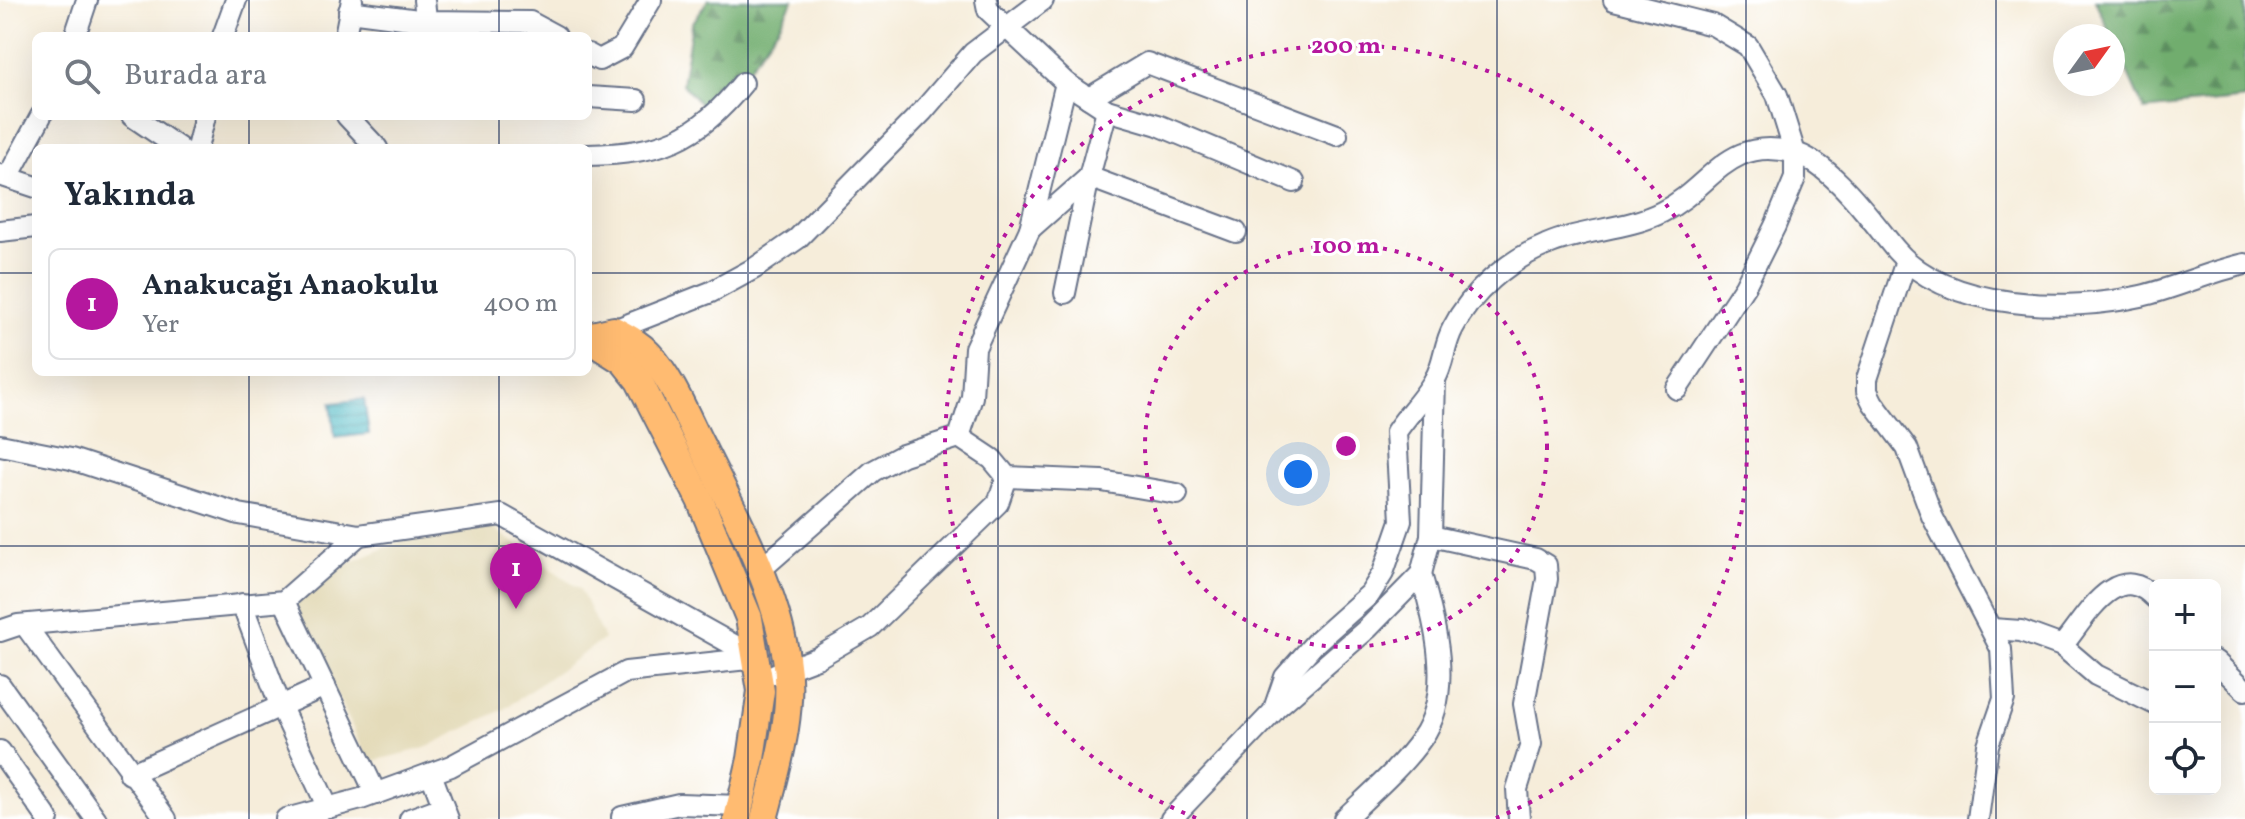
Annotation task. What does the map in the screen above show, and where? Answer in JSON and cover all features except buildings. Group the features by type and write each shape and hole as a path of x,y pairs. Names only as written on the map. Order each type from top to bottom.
{"main road":[{"path":"592,336 614,330 649,354 673,389 759,571 778,621 787,670 787,715 747,815"},
{"path":"592,340 623,361 663,424 734,576 758,668 747,815"}],"street":[{"path":"76,32 87,0"},
{"path":"224,32 236,0"},
{"path":"424,0 427,29"},
{"path":"346,32 351,6 427,29 529,29 533,0"},
{"path":"592,56 599,60 622,48 651,0"},
{"path":"986,0 988,10 1066,83 1098,104 1158,125 1294,182"},
{"path":"614,330 711,292 755,268 797,239 923,111 973,53 1043,0"},
{"path":"1614,0 1713,25 1748,46 1777,95 1795,153 1795,178 1769,238 1745,286 1677,389"},
{"path":"1065,293 1089,177 1098,104 1147,63 1337,135"},
{"path":"592,155 631,154 667,146 696,131 743,83"},
{"path":"959,437 972,397 975,348 1030,229 1066,83"},
{"path":"592,97 636,100"},
{"path":"32,186 4,176 39,120"},
{"path":"138,120 173,144"},
{"path":"198,144 204,120"},
{"path":"351,120 373,144"},
{"path":"1273,712 1285,677 1315,643 1370,594 1383,573 1401,521 1396,432 1435,379 1453,327 1466,307 1518,260 1548,243 1660,213 1682,199 1721,164 1741,153 1762,147 1795,153 1846,190 1906,261 1921,273 1943,284 1992,299 2021,303 2118,301 2146,295 2201,274 2245,264"},
{"path":"1030,229 1089,177"},
{"path":"1089,177 1236,232"},
{"path":"0,231 32,227"},
{"path":"1906,261 1867,379 1867,391 1907,448 1932,516 2001,649 2004,699 1988,745 1978,819"},
{"path":"1344,819 1423,738 1433,716 1438,688 1437,645 1421,574 1431,536 1435,379"},
{"path":"959,437 992,459 1007,477 1102,481 1177,494"},
{"path":"759,571 873,471 903,455 959,437"},
{"path":"0,445 71,459 239,514 359,535 501,515 758,668"},
{"path":"286,819 340,810 431,774 626,672 787,670 817,658 870,627 998,503 1007,477"},
{"path":"0,631 25,625 284,601 359,535"},
{"path":"1431,536 1536,559 1546,565 1547,579 1524,704 1531,744 1517,789 1519,819"},
{"path":"1171,819 1273,712 1367,629 1421,574"},
{"path":"2062,646 2094,604 2127,582 2139,583 2149,592"},
{"path":"284,601 376,794"},
{"path":"242,604 280,705 340,810"},
{"path":"25,625 130,774 166,819"},
{"path":"1992,629 2021,631 2062,646 2096,675 2149,701"},
{"path":"2221,667 2245,690"},
{"path":"0,685 96,819"},
{"path":"130,774 173,758 325,686"},
{"path":"0,751 48,819"},
{"path":"410,819 446,813 431,774"},
{"path":"1362,819 1370,794"},
{"path":"620,818 679,804 747,815"}],"shaded area":[{"path":"489,525 580,589 604,639 504,709 425,748 369,762 290,595 338,568 416,535"}],"green space":[{"path":"708,0 793,0 779,26 713,118 682,84 692,24"},
{"path":"2095,0 2245,0 2245,99 2144,110 2125,67 2125,24 2106,24"}],"water":[{"path":"364,399 369,434 335,438 331,403"}],"place":[{"name":"Anakucağı Anaokulu","path":"516,609"}]}
